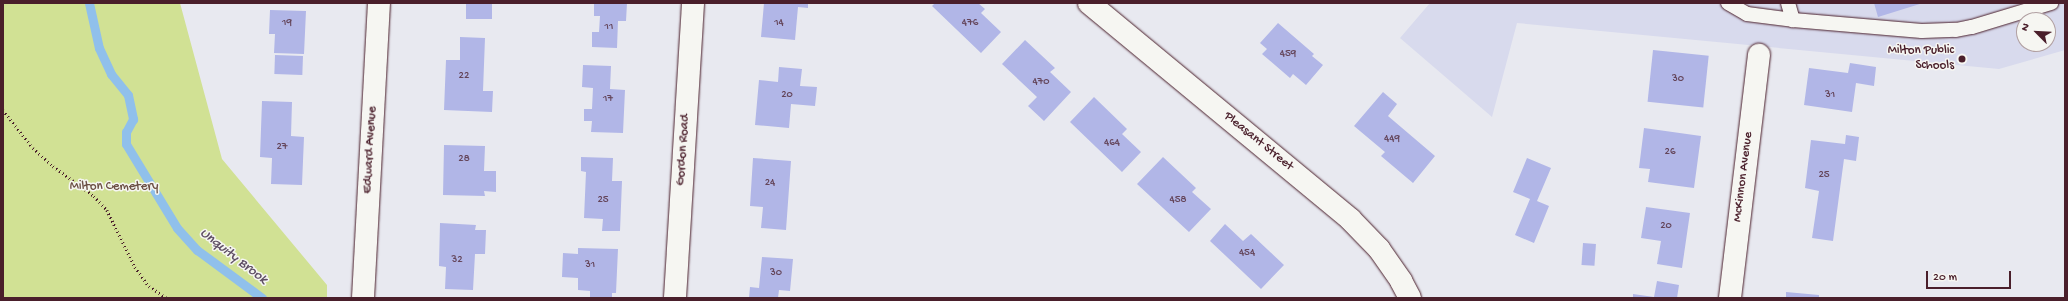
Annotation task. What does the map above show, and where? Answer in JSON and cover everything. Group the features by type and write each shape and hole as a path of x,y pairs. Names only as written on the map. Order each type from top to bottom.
{"street":[{"name":"Edward Avenue","path":"363,298 379,3"},
{"name":"Gordon Road","path":"675,298 693,3"},
{"name":"Pleasant Street","path":"1089,3 1350,219 1379,249 1402,281 1410,298"},
{"name":"McKinnon Avenue","path":"1730,298 1759,55"}],"lane":[{"path":"1728,3 1747,14 1903,31 1940,31 1972,27 2051,3"},
{"path":"1788,3 1793,20"}],"path":[{"path":"3,110 33,148 53,166 94,196 107,210 135,267 149,286 167,298"}],"shaded area":[{"name":"Milton Public Schools","path":"1430,3 2065,3 2065,50 1999,69 1517,23 1492,117 1400,38"}],"green space":[{"name":"Milton Cemetery","path":"3,3 180,3 222,159 327,285 327,298 3,298"}],"building":[{"path":"466,3 492,3 492,19 466,19"},
{"path":"594,3 627,3 626,21 618,21 617,48 592,47 592,32 599,32 600,16 594,16"},
{"path":"764,3 808,3 808,8 798,7 795,40 761,37"},
{"path":"935,3 978,3 985,9 981,13 1001,32 981,53 932,6"},
{"path":"1874,3 1923,3 1878,17"},
{"path":"270,10 306,11 304,54 274,53 275,34 269,34"},
{"path":"1278,23 1314,54 1312,56 1323,65 1306,85 1293,74 1290,78 1262,54 1267,49 1260,43"},
{"path":"460,37 485,38 483,91 493,91 492,112 444,110 446,60 460,60"},
{"path":"1025,40 1055,68 1050,72 1071,92 1044,121 1028,106 1037,97 1002,64"},
{"path":"1653,50 1709,56 1703,108 1648,102"},
{"path":"275,55 303,56 302,75 274,74"},
{"path":"1850,63 1876,67 1874,86 1856,83 1852,112 1804,105 1809,68 1848,73"},
{"path":"583,65 611,66 610,89 625,90 623,133 591,132 592,121 584,121 584,109 592,109 593,88 582,87"},
{"path":"779,67 802,69 800,86 817,87 815,106 791,104 789,128 755,125 759,80 778,82"},
{"path":"1383,92 1397,104 1388,116 1435,156 1413,183 1381,156 1385,152 1354,126"},
{"path":"1094,97 1127,129 1122,134 1141,152 1122,172 1070,122"},
{"path":"262,101 292,102 291,136 304,137 302,185 271,184 272,158 260,157"},
{"path":"1644,128 1701,136 1694,188 1648,182 1650,169 1639,168"},
{"path":"1846,135 1859,137 1856,161 1844,159 1833,241 1812,238 1819,191 1805,188 1811,140 1845,144"},
{"path":"444,145 485,146 484,171 496,171 496,192 484,191 485,196 443,195"},
{"path":"581,157 613,158 612,181 622,181 620,231 602,231 603,219 584,218 586,172 581,171"},
{"path":"1163,157 1196,188 1192,192 1211,209 1189,232 1137,184"},
{"path":"753,158 791,161 786,230 761,228 763,207 750,206"},
{"path":"1527,158 1551,168 1537,201 1549,206 1534,243 1515,235 1530,199 1513,192"},
{"path":"1646,207 1690,213 1682,268 1657,264 1661,241 1641,238"},
{"path":"440,223 476,225 475,230 486,230 485,254 475,254 473,290 445,289 446,267 439,266"},
{"path":"1225,224 1243,241 1251,234 1284,265 1261,289 1210,241"},
{"path":"1583,243 1596,244 1594,266 1581,265"},
{"path":"578,248 618,249 616,293 612,293 612,298 590,298 590,291 578,290 578,278 562,277 563,253 578,254"},
{"path":"762,257 793,259 790,291 779,290 778,298 749,298 750,287 759,288"},
{"path":"1657,281 1679,285 1677,298 1633,298 1633,294 1654,297"},
{"path":"1786,292 1819,295 1819,298 1786,298"}],"waterway":[{"name":"Unquity Brook","path":"89,3 99,48 111,74 128,95 133,119 126,132 126,144 177,228 197,250 262,298"}],"place":[{"name":"Milton Public Schools","path":"1962,59"}]}
